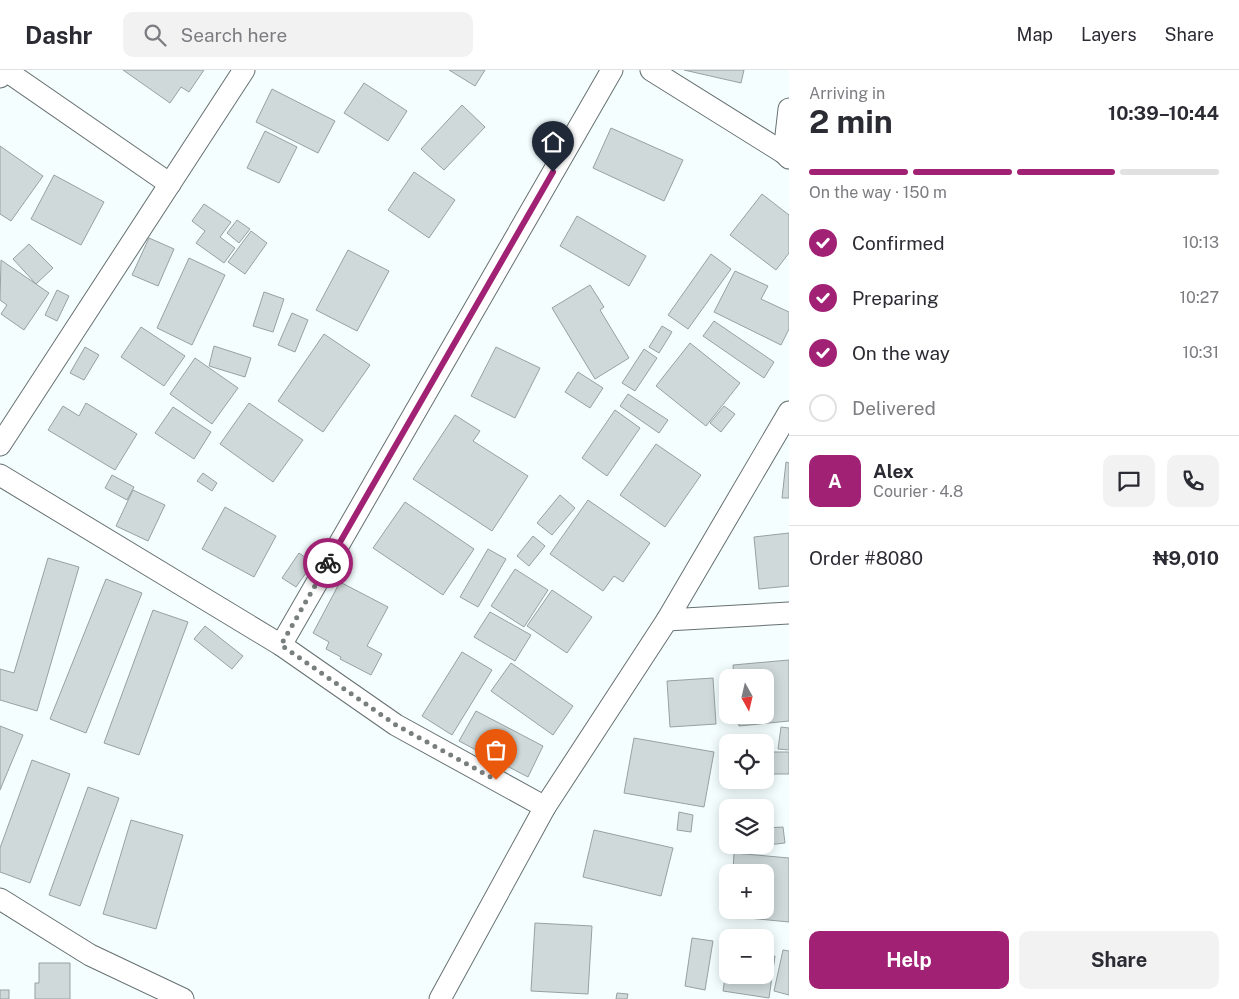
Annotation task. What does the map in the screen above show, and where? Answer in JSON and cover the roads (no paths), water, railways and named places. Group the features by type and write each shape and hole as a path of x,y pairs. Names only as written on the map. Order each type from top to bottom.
{"street":[{"path":"0,77 5,70 170,184"},
{"path":"0,445 244,70"},
{"path":"281,645 612,70"},
{"path":"651,70 786,155 789,109"},
{"path":"440,999 546,807 667,620 789,412"},
{"path":"0,475 281,645 396,725 546,807"},
{"path":"667,620 789,613"},
{"path":"0,899 90,955 183,999"}]}
